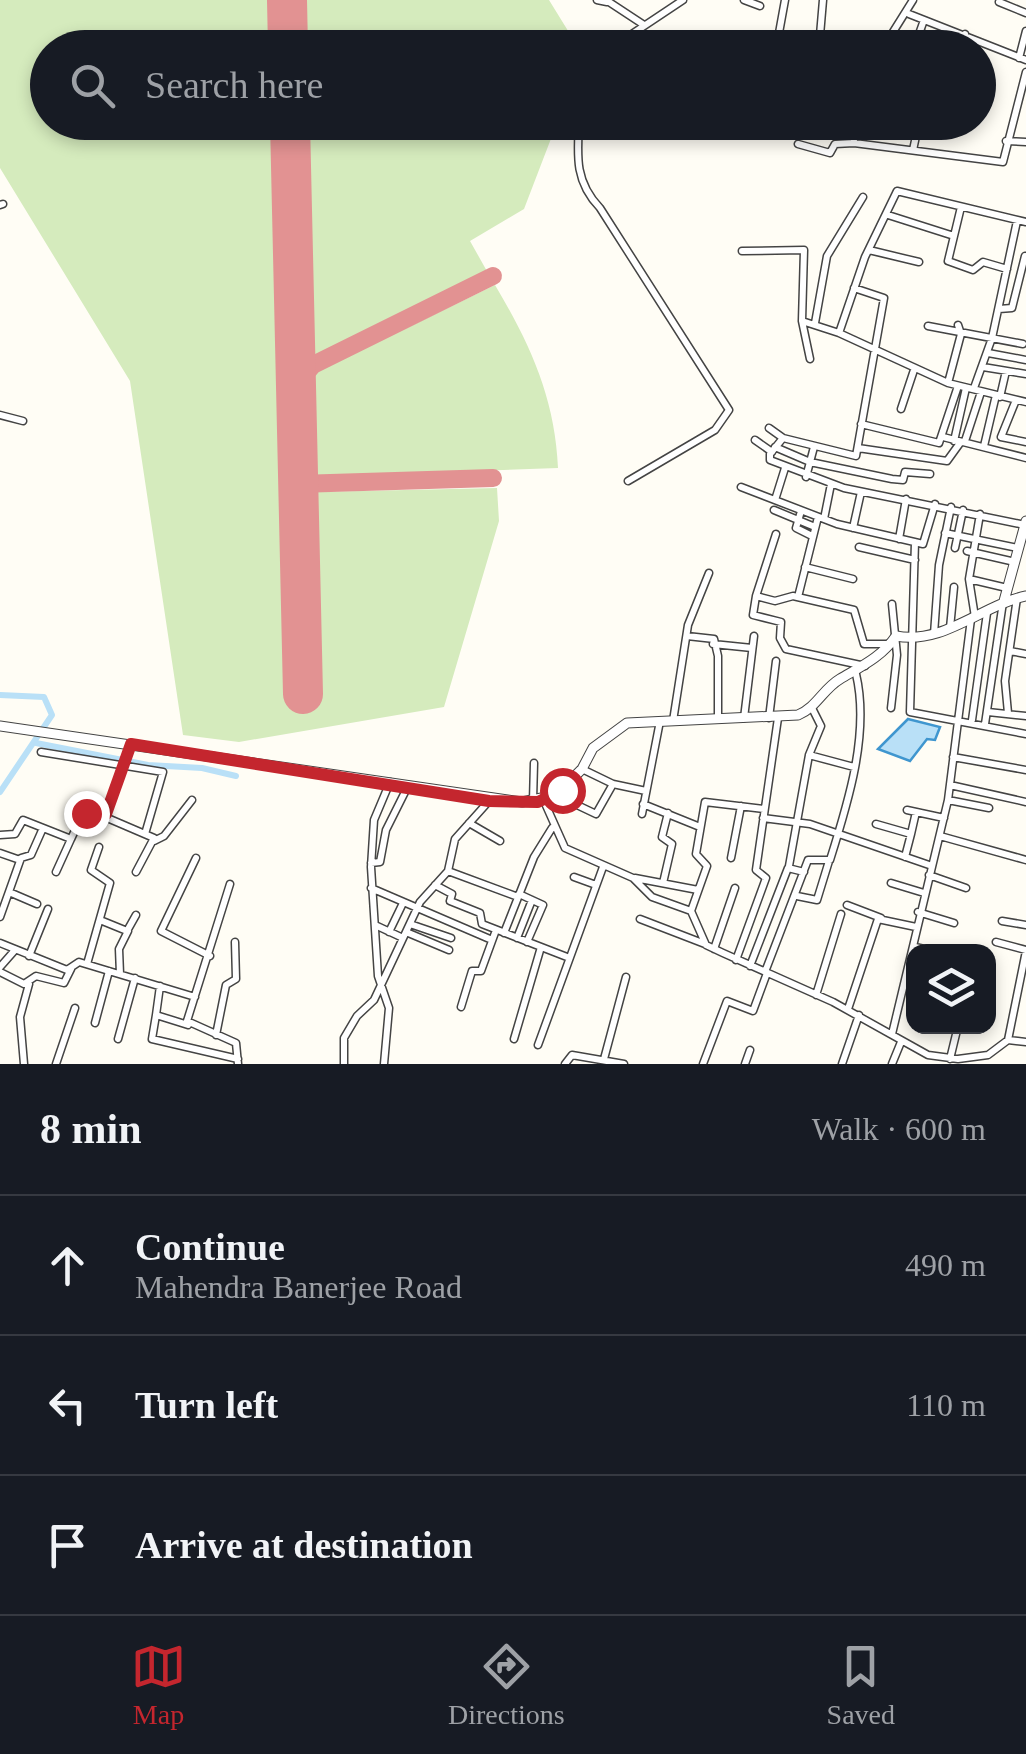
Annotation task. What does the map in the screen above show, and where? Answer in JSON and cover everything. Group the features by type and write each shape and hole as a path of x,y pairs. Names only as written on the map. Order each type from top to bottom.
{"street":[{"path":"597,0 607,1 644,26"},
{"path":"638,30 683,0"},
{"path":"744,0 760,6"},
{"path":"780,30 785,0"},
{"path":"821,30 823,0"},
{"path":"896,30 907,2"},
{"path":"998,2 1026,13"},
{"path":"910,14 954,30"},
{"path":"921,30 924,20"},
{"path":"996,47 1022,59 1025,35"},
{"path":"798,144 830,154 837,143 854,143 1003,162 1026,72"},
{"path":"578,140 578,173 587,194 600,208 729,410 714,430 628,480"},
{"path":"914,150 916,140"},
{"path":"1006,141 1026,142"},
{"path":"839,332 868,250 898,190 1021,221 988,353 943,438 936,443 861,424"},
{"path":"814,323 827,256 863,197"},
{"path":"962,207 948,261 952,266 973,270 983,262 1007,269"},
{"path":"888,214 954,236"},
{"path":"742,251 804,250 802,321 810,360"},
{"path":"868,250 918,262"},
{"path":"999,309 1012,308 1025,256"},
{"path":"768,428 784,438 852,457 858,448 884,298 854,288"},
{"path":"802,321 839,332 948,383 1026,402"},
{"path":"928,326 1023,344"},
{"path":"948,383 959,330"},
{"path":"988,353 1026,360"},
{"path":"982,367 1026,374"},
{"path":"902,410 914,370"},
{"path":"984,446 1006,371"},
{"path":"858,448 949,460 960,442 970,388"},
{"path":"960,442 970,388"},
{"path":"1016,400 1001,437 1026,442"},
{"path":"0,415 23,421"},
{"path":"784,438 770,460 806,477 861,492 1026,523 1004,601 985,724"},
{"path":"943,438 1026,458"},
{"path":"756,440 810,462 900,480 908,456"},
{"path":"806,477 814,447"},
{"path":"774,500 785,468"},
{"path":"905,472 930,474"},
{"path":"798,597 812,536 831,484"},
{"path":"742,487 852,528 916,542 927,541 935,504"},
{"path":"852,528 861,492"},
{"path":"900,539 906,500"},
{"path":"934,634 951,508"},
{"path":"774,510 815,526"},
{"path":"801,510 796,528 812,536"},
{"path":"955,548 963,510"},
{"path":"914,944 918,912 948,800 973,618 971,552 980,514"},
{"path":"945,533 1018,548"},
{"path":"776,534 752,614 781,622 780,638 786,648 865,666"},
{"path":"916,542 910,712 1026,734"},
{"path":"859,547 915,560"},
{"path":"971,552 1015,562"},
{"path":"806,567 853,578"},
{"path":"674,721 687,636 709,573"},
{"path":"969,579 1008,588"},
{"path":"950,628 954,587"},
{"path":"756,596 775,601 798,597 854,610 864,644 915,640 1021,597 1005,684 1008,713"},
{"path":"891,708 892,604"},
{"path":"972,721 987,613"},
{"path":"687,636 714,639 718,656 718,718"},
{"path":"744,718 754,636"},
{"path":"545,799 582,770 593,748 627,723 774,718 812,708 839,679 856,674 894,640"},
{"path":"713,644 752,648"},
{"path":"1010,651 1026,654"},
{"path":"736,960 766,878 756,870 774,718 776,661"},
{"path":"796,896 818,900 852,795 862,700 856,674"},
{"path":"750,966 789,866 800,822 810,755 821,726 812,708"},
{"path":"988,712 1026,716"},
{"path":"642,814 660,721"},
{"path":"0,726 390,782 489,801 545,799 596,814 613,784"},
{"path":"104,817 131,744"},
{"path":"42,752 123,763 164,774 145,834"},
{"path":"810,755 854,766"},
{"path":"954,758 1026,770"},
{"path":"534,762 553,827 565,848 633,878 698,890"},
{"path":"582,770 613,784 646,791"},
{"path":"384,1064 389,1008 378,976 371,863 374,820 390,782"},
{"path":"950,784 1026,802"},
{"path":"371,863 380,862 386,830 408,786"},
{"path":"136,872 154,841 164,836 192,800"},
{"path":"710,947 692,911 707,864 696,854 706,800 838,833 905,857 966,888"},
{"path":"948,800 989,808"},
{"path":"344,1064 344,1038 383,983 416,909 448,871 453,842 489,801"},
{"path":"643,804 700,827"},
{"path":"731,858 742,806"},
{"path":"905,857 912,811 944,818"},
{"path":"56,872 84,813 104,817 154,841"},
{"path":"663,882 672,844 662,836 668,814"},
{"path":"0,835 14,834 23,820 70,839"},
{"path":"469,824 500,840"},
{"path":"876,824 910,834"},
{"path":"504,933 536,854 553,827"},
{"path":"0,852 20,860 31,855 43,828"},
{"path":"940,834 1026,860"},
{"path":"87,964 110,883 91,870 100,846"},
{"path":"196,858 162,932 210,956"},
{"path":"703,1064 727,1001 753,1011 808,859 829,862"},
{"path":"0,915 20,860"},
{"path":"789,866 804,872"},
{"path":"538,1046 567,957 603,867"},
{"path":"448,871 542,906 527,942"},
{"path":"574,877 596,885"},
{"path":"633,878 652,897 692,911"},
{"path":"891,883 924,893"},
{"path":"190,1025 188,1016 230,884"},
{"path":"435,885 452,894 451,902 480,913 481,923 567,957"},
{"path":"371,888 492,940"},
{"path":"710,947 735,888"},
{"path":"9,892 37,904"},
{"path":"517,938 532,900"},
{"path":"389,932 403,903"},
{"path":"847,905 916,927"},
{"path":"28,956 48,909"},
{"path":"918,912 954,923"},
{"path":"120,974 118,948 136,914"},
{"path":"816,994 841,914"},
{"path":"848,1010 881,918"},
{"path":"640,919 816,994 939,1061 987,1059 1008,1040 1026,951 996,942"},
{"path":"100,920 128,931"},
{"path":"1002,921 1026,925"},
{"path":"374,924 389,932 451,938"},
{"path":"461,1007 472,971 480,972 496,930"},
{"path":"406,931 449,950"},
{"path":"216,1035 226,986 236,978 235,942"},
{"path":"0,943 37,961 71,969"},
{"path":"514,1038 541,947"},
{"path":"14,950 10,961 0,969 24,984 32,980 64,983 75,962 195,997"},
{"path":"24,1064 20,1017 37,961"},
{"path":"95,1023 109,971"},
{"path":"604,1059 626,977"},
{"path":"118,1039 134,978"},
{"path":"892,1034 906,979"},
{"path":"156,1015 236,1043 238,1062 152,1039 160,986"},
{"path":"56,1064 74,1008"},
{"path":"842,1064 859,1015"},
{"path":"950,1059 956,1034"},
{"path":"1008,1040 1026,1042"},
{"path":"892,1064 901,1041"},
{"path":"744,1064 750,1050"},
{"path":"564,1064 568,1055 624,1064"}],"green space":[{"path":"0,0 275,0 276,30 30,30 30,140 278,140 294,695 319,694 314,492 497,488 499,521 444,707 239,742 183,735 130,381 0,168"},
{"path":"301,0 549,0 568,30 302,30"},
{"path":"304,140 550,140 524,209 470,241 488,273 310,358"},
{"path":"495,285 519,329 546,395 558,468 312,477 310,375"}],"water":[{"path":"908,719 940,727 935,740 927,739 910,761 878,749"}],"waterway":[{"path":"0,695 44,697 52,715 0,792"},
{"path":"36,743 148,765 202,768 236,776"}],"taxiway":[{"path":"294,358 313,365 493,276"},
{"path":"295,386 313,365"},
{"path":"298,484 493,478"}],"runway":[{"path":"287,0 288,30"},
{"path":"290,140 303,694"}],"route":[{"path":"86,813 101,817 106,814 131,744 346,775 489,801 538,802 562,790"}]}
